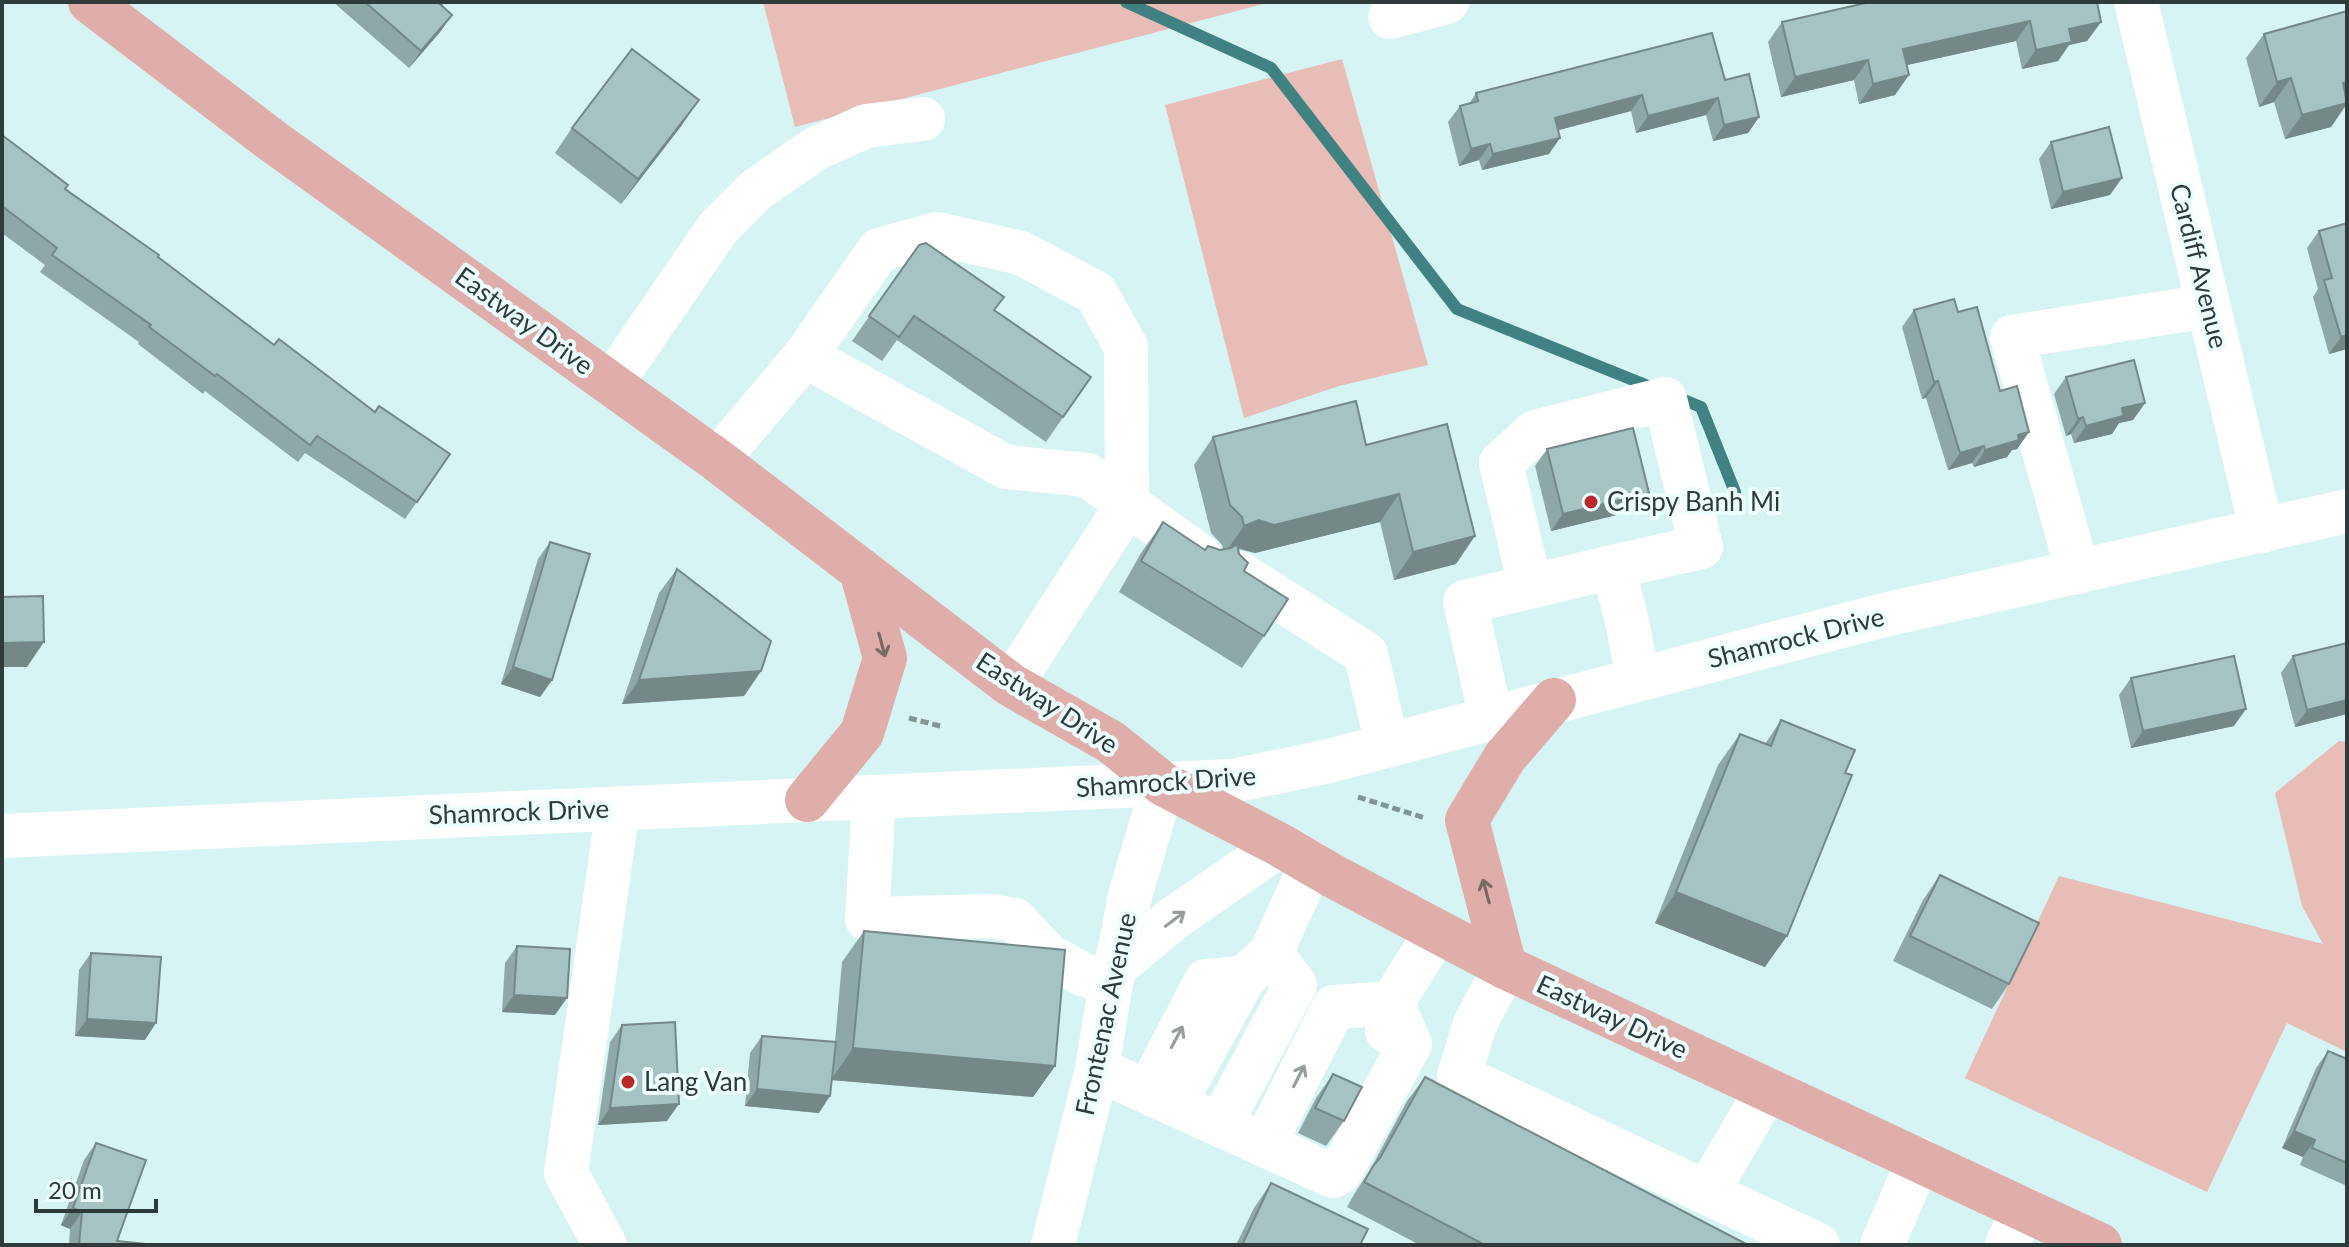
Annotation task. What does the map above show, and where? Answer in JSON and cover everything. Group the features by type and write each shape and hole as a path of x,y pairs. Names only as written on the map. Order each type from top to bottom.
{"main road":[{"name":"Eastway Drive","path":"90,2 274,142 717,460 1011,685 1111,742 1163,784 1505,967 1919,1159 2015,1227 2100,1245"},
{"path":"807,800 862,733 885,658 861,570"},
{"path":"1505,967 1467,820 1505,757 1554,700"}],"street":[{"path":"1390,17 1447,2"},
{"name":"Cardiff Avenue","path":"2136,2 2262,531"},
{"path":"611,384 718,228 756,190 815,149 866,126 923,119"},
{"path":"717,460 805,356 879,250 937,234 1021,253 1096,293 1126,347 1127,505 1011,685"},
{"path":"2078,572 2012,337 2208,306"},
{"path":"805,356 1006,467 1087,475 1200,556"},
{"path":"1491,717 1465,602 1701,547 1665,399 1535,432 1501,463 1530,585"},
{"name":"Shamrock Drive","path":"2,836 1232,781 1315,764 1884,615 2347,511"},
{"path":"1613,567 1638,679"},
{"path":"1239,573 1366,654 1387,745"},
{"name":"Frontenac Avenue","path":"1053,1245 1097,1069 1129,899 1163,784"},
{"path":"874,797 867,919 990,916 1015,920 1049,956 1084,975 1113,976 1174,918 1296,854"},
{"path":"605,1245 566,1173 618,808"},
{"path":"1258,966 1296,854"},
{"path":"1392,1003 1437,931"},
{"path":"1258,966 1295,985 1185,1109 1206,981 1258,966"},
{"path":"1505,967 1475,1024 1459,1076 1818,1245"},
{"path":"1097,1069 1301,1162 1341,1171 1410,1044 1392,1003"},
{"path":"1301,1162 1334,1007 1392,1003"},
{"path":"1707,1193 1767,1089"},
{"path":"1882,1245 1919,1159"}],"path":[{"path":"1351,795 1435,821"}],"shaded area":[{"path":"763,2 1271,2 795,127"},
{"path":"1342,59 1428,365 1339,386 1244,418 1165,105"},
{"path":"2339,741 2347,742 2347,1052 2287,1023 2207,1192 1965,1078 2059,876 2323,944 2302,906 2275,793"}],"building":[{"path":"365,2 441,2 452,15 421,51"},
{"path":"1870,2 2097,2 2101,22 2069,29 2072,42 2036,50 2030,21 1903,49 1909,75 1873,84 1868,60 1795,77 1782,22"},
{"path":"2347,11 2347,82 2343,83 2347,103 2302,115 2291,78 2277,82 2264,34"},
{"path":"1712,33 1725,80 1749,74 1759,117 1724,125 1718,98 1648,116 1642,95 1555,118 1560,138 1493,154 1490,144 1471,149 1460,106 1478,101 1476,93"},
{"path":"632,49 699,100 638,179 572,128"},
{"path":"2109,127 2122,178 2063,192 2051,142"},
{"path":"2,135 68,185 65,189 159,255 274,345 279,339 375,412 379,406 450,454 417,502 317,436 310,445 52,255 57,248 2,206"},
{"path":"2347,223 2347,335 2341,337 2324,280 2332,278 2319,231"},
{"path":"926,243 1004,297 994,310 1091,377 1063,417 914,316 899,337 869,316 919,245"},
{"path":"1954,299 1958,312 1977,307 2000,391 2017,386 2029,432 2018,435 2019,440 1985,450 1984,446 1960,453 1938,381 1934,382 1914,310"},
{"path":"2134,360 2145,403 2122,408 2123,416 2086,426 2083,417 2078,419 2066,377"},
{"path":"1356,401 1366,445 1447,424 1475,536 1413,552 1399,494 1274,525 1259,520 1244,526 1242,517 1230,505 1213,437"},
{"path":"1633,428 1649,493 1563,514 1547,449"},
{"path":"1163,522 1205,550 1208,546 1220,550 1237,544 1239,554 1248,563 1244,571 1288,599 1264,636 1141,561"},
{"path":"550,542 590,554 552,680 513,667"},
{"path":"677,569 771,641 761,671 639,680"},
{"path":"43,596 44,642 2,643 2,597"},
{"path":"2347,643 2347,700 2307,710 2293,656"},
{"path":"2234,656 2246,709 2143,731 2131,678"},
{"path":"1781,720 1855,750 1845,773 1852,775 1787,936 1676,892 1740,734 1771,746"},
{"path":"1940,875 2039,923 2009,984 1910,936"},
{"path":"864,931 1065,950 1055,1066 853,1048"},
{"path":"517,946 570,949 567,998 514,995"},
{"path":"91,953 161,957 156,1023 87,1019"},
{"path":"675,1022 679,1104 610,1108 622,1025"},
{"path":"762,1036 836,1042 830,1096 757,1089"},
{"path":"2328,1051 2347,1059 2347,1163 2312,1148 2315,1140 2294,1131"},
{"path":"1333,1074 1362,1087 1344,1121 1315,1108"},
{"path":"1425,1077 1748,1245 1485,1245 1364,1182"},
{"path":"96,1143 146,1160 117,1241 145,1245 79,1245 82,1212 73,1208"},
{"path":"1271,1183 1368,1229 1360,1245 1242,1245"}],"waterway":[{"path":"1126,2 1271,68 1457,309 1653,388"},
{"path":"1674,396 1701,407 1735,492"}],"place":[{"name":"Crispy Banh Mi","path":"1591,502"},
{"name":"Lang Van","path":"628,1082"}]}
